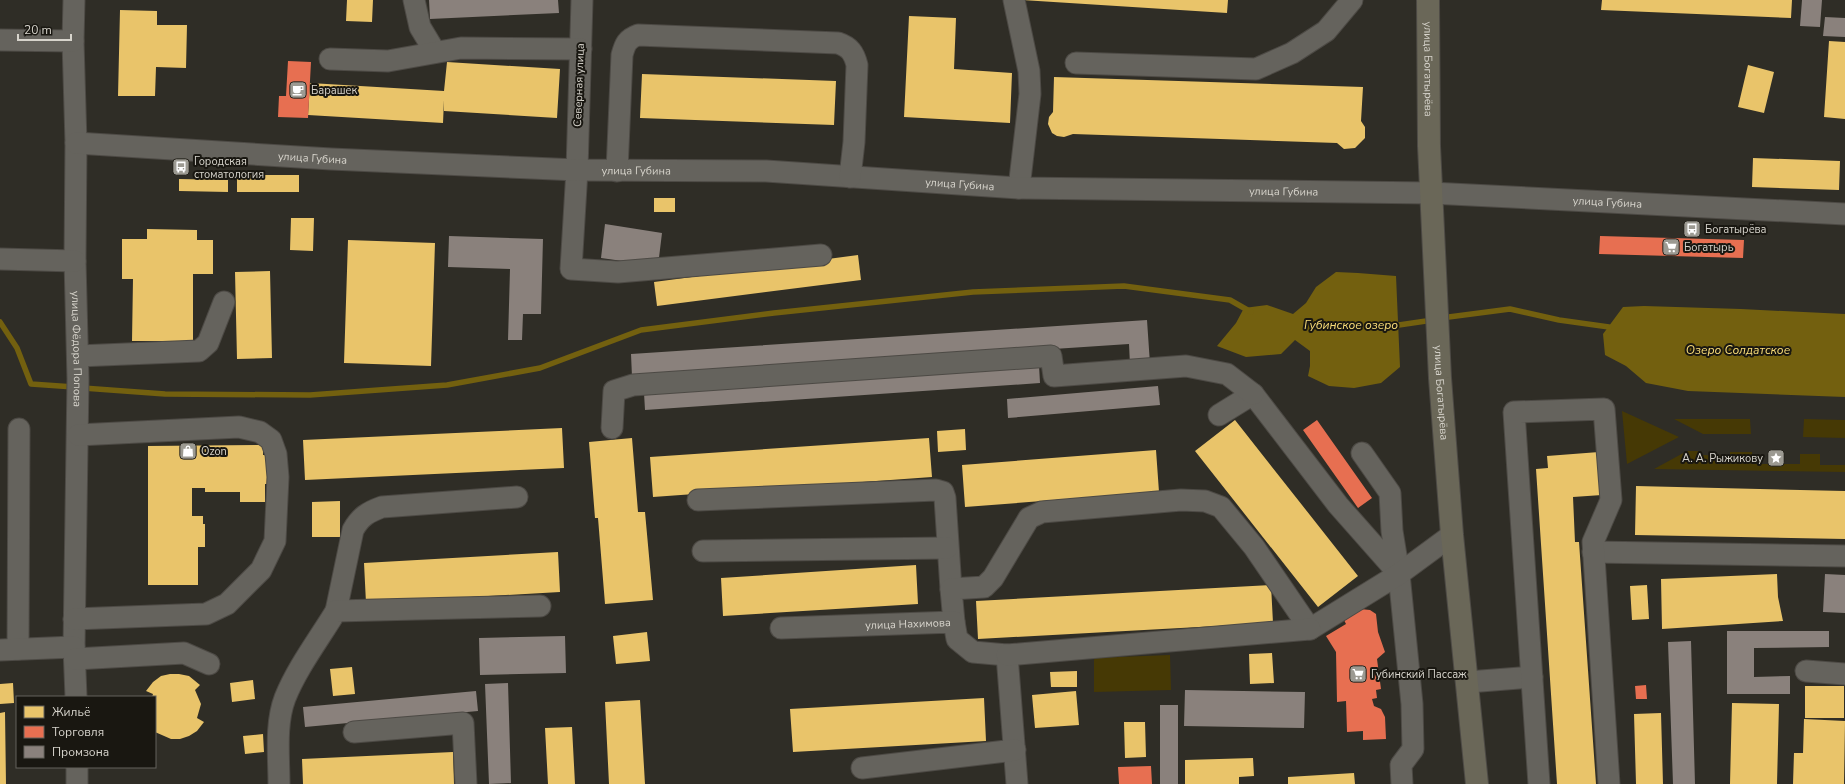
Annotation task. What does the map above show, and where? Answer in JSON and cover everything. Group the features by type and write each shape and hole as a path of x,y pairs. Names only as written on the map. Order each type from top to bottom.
{"main road":[{"name":"улица Богатырёва","path":"1428,0 1429,146 1433,262 1440,378 1452,535 1468,682 1477,784"}],"street":[{"name":"улица Фёдора Попова","path":"74,0 73,41 76,143 75,261 78,356 78,435 74,619 76,696"},
{"path":"414,0 420,27 435,52"},
{"name":"Северная улица","path":"582,0 577,170 571,269 618,272 821,255"},
{"path":"1014,0 1029,71 1030,94 1019,188"},
{"path":"1076,63 1256,69 1292,53 1326,31 1352,0"},
{"path":"617,171 622,55 624,45 630,38 638,36 838,43 847,46 854,55 857,65 854,142 850,177"},
{"path":"0,40 73,41"},
{"path":"330,59 388,62 462,48 580,49"},
{"name":"улица Губина","path":"76,143 331,158 577,170 766,171 1019,188 1431,193 1845,214"},
{"path":"0,259 75,261"},
{"path":"78,356 199,351 208,344 224,302"},
{"path":"612,428 614,391 633,385 1051,356 1054,376 1186,366 1227,374 1252,394 1338,505 1399,574"},
{"path":"1220,415 1252,394"},
{"path":"1539,784 1514,412 1604,409 1611,500 1593,542 1593,552 1609,784"},
{"path":"74,619 206,614 227,604 261,570 275,541 278,476 276,454 271,440 260,432 239,427 78,435"},
{"path":"19,429 9,649 75,653 184,653 209,664"},
{"path":"1362,453 1390,493 1392,531 1399,574 1412,704 1413,749 1401,765 1402,784"},
{"path":"698,500 936,490 943,492 954,622"},
{"path":"279,784 279,728 284,699 300,669 336,611 353,530 358,520 370,511 382,507 517,497"},
{"path":"951,589 984,587 993,578 1030,518 1042,512 1181,500 1205,501 1220,507 1254,547 1310,629 1399,574 1452,535"},
{"path":"704,551 947,548"},
{"path":"1593,552 1845,556"},
{"path":"336,611 540,606"},
{"name":"улица Нахимова","path":"781,628 954,622 957,639 973,652 1007,655 1310,629"},
{"path":"1007,655 1017,784"},
{"path":"1806,671 1845,674"},
{"path":"1468,682 1532,676"},
{"path":"354,732 463,723 466,784"},
{"path":"862,768 1015,750"},
{"path":"77,768 77,784"}],"shaded area":[{"path":"1622,411 1679,437 1627,464"},
{"path":"1674,419 1750,419 1751,434 1703,434"},
{"path":"1804,419 1845,420 1845,438 1803,437"},
{"path":"1687,451 1701,451 1702,455 1730,456 1730,452 1752,452 1753,464 1800,464 1800,454 1820,454 1820,465 1845,465 1845,472 1654,469"},
{"path":"1170,655 1171,690 1094,692 1094,658"}],"water":[{"name":"Губинское озеро","path":"1336,272 1396,276 1400,367 1381,383 1354,388 1329,386 1308,376 1310,351 1295,340 1281,354 1246,357 1217,346 1236,323 1244,308 1267,305 1293,314 1306,303 1316,287"},
{"name":"Озеро Солдатское","path":"1644,306 1845,314 1845,397 1688,391 1646,383 1626,366 1605,355 1603,334 1623,307"}],"building: Жильё":[{"path":"347,0 373,0 372,22 346,21"},
{"path":"1022,0 1228,0 1227,13"},
{"path":"1602,0 1792,0 1791,18 1601,10"},
{"path":"120,10 157,11 157,25 187,25 186,68 156,67 155,96 118,96"},
{"path":"909,16 956,18 954,69 1012,73 1010,123 904,117"},
{"path":"1829,41 1845,42 1845,119 1824,117"},
{"path":"447,62 560,69 557,118 444,111 444,100 443,123 308,115 310,83 444,91"},
{"path":"1748,65 1774,72 1764,113 1738,107"},
{"path":"642,74 836,81 834,125 640,118"},
{"path":"1054,77 1363,87 1361,121 1365,127 1365,138 1355,148 1344,149 1337,143 1073,134 1064,137 1057,136 1052,133 1048,124 1049,117 1053,112"},
{"path":"1753,158 1840,161 1839,190 1752,187"},
{"path":"237,175 299,175 299,192 237,192"},
{"path":"179,179 228,180 228,192 179,191"},
{"path":"654,198 675,198 675,212 654,212"},
{"path":"291,218 314,218 313,251 290,250"},
{"path":"147,229 197,230 197,240 213,240 213,274 193,274 193,341 132,341 133,279 122,279 122,239 147,239"},
{"path":"348,240 435,243 431,366 344,363"},
{"path":"858,255 861,280 657,306 654,282"},
{"path":"270,271 272,358 237,359 235,272"},
{"path":"1235,420 1358,576 1318,607 1195,451"},
{"path":"562,428 564,468 305,480 303,440"},
{"path":"965,429 966,450 938,452 937,431"},
{"path":"632,438 638,512 645,512 653,600 605,604 598,518 595,518 589,442"},
{"path":"929,438 932,477 653,497 650,457"},
{"path":"263,445 263,455 268,455 268,484 265,484 265,502 240,502 240,492 205,492 205,488 192,488 192,516 203,516 203,524 205,524 205,547 198,547 198,585 148,585 148,446"},
{"path":"1156,450 1159,492 965,507 962,465"},
{"path":"1599,452 1602,495 1573,497 1575,542 1579,542 1596,784 1557,784 1536,469 1548,468 1547,456"},
{"path":"1636,486 1845,491 1845,539 1635,535"},
{"path":"340,501 340,537 312,537 312,502"},
{"path":"558,552 560,592 366,603 364,563"},
{"path":"916,565 918,604 723,616 721,578"},
{"path":"1777,574 1778,597 1783,621 1662,629 1661,579"},
{"path":"1271,585 1273,623 978,639 976,601"},
{"path":"1647,585 1649,619 1632,620 1630,586"},
{"path":"647,632 650,661 616,664 613,636"},
{"path":"1272,653 1274,683 1250,684 1249,654"},
{"path":"352,667 355,694 333,696 330,669"},
{"path":"1077,671 1077,687 1051,687 1050,672"},
{"path":"179,674 189,676 200,685 195,690 201,704 197,718 204,722 197,731 189,736 180,739 171,739 156,732 156,696 152,696 153,694 146,691 153,682 161,676"},
{"path":"253,680 255,699 232,702 230,683"},
{"path":"13,683 14,703 0,704 0,684"},
{"path":"1805,686 1844,686 1844,718 1805,718"},
{"path":"1076,691 1079,725 1035,728 1032,695"},
{"path":"984,698 986,741 793,752 790,709"},
{"path":"640,700 645,784 609,784 605,702"},
{"path":"1732,703 1779,704 1777,784 1730,784"},
{"path":"5,712 6,784 0,784 0,713"},
{"path":"1661,713 1663,784 1636,784 1634,714"},
{"path":"1804,719 1845,721 1844,784 1793,784 1794,753 1803,753"},
{"path":"1124,722 1145,722 1146,757 1125,758"},
{"path":"572,727 575,784 548,784 545,728"},
{"path":"263,734 264,752 245,754 243,736"},
{"path":"453,752 454,784 303,784 302,759"},
{"path":"1253,758 1254,776 1239,777 1239,784 1185,784 1185,760"},
{"path":"1354,773 1355,784 1288,784 1288,777"}],"building: Торговля":[{"name":"Барашек","path":"288,61 311,62 308,118 278,117 279,96 286,96"},
{"name":"Богатырь","path":"1600,236 1744,240 1743,258 1599,254"},
{"path":"1317,420 1372,498 1358,508 1303,430"},
{"name":"Губинский Пассаж","path":"1360,609 1370,610 1376,614 1378,632 1385,652 1377,659 1381,689 1376,690 1377,698 1372,699 1374,706 1381,709 1385,717 1386,739 1363,740 1363,731 1347,732 1346,701 1337,702 1336,652 1326,636 1346,624 1344,620"},
{"path":"1646,685 1647,699 1636,699 1635,686"},
{"path":"1151,766 1152,784 1119,784 1118,767"}],"building: Промзона":[{"path":"429,0 558,0 559,13 430,19"},
{"path":"1802,0 1822,0 1820,27 1800,26"},
{"path":"1825,17 1845,18 1845,37 1823,36"},
{"path":"605,224 662,233 658,266 601,258"},
{"path":"449,236 543,239 541,314 523,314 522,340 508,340 510,269 448,267"},
{"path":"1147,320 1150,364 1130,365 1129,344 632,377 631,354"},
{"path":"1039,365 1040,383 645,410 644,393"},
{"path":"1158,386 1160,405 1008,418 1007,399"},
{"path":"1825,574 1845,575 1845,613 1823,612"},
{"path":"1727,631 1829,631 1829,647 1754,648 1754,677 1790,676 1790,694 1727,694"},
{"path":"565,636 566,673 480,675 479,638"},
{"path":"1691,641 1695,784 1673,784 1668,642"},
{"path":"508,683 511,783 489,784 485,684"},
{"path":"1185,690 1305,692 1304,728 1184,726"},
{"path":"476,691 478,711 305,727 303,707"},
{"path":"1160,705 1178,705 1178,784 1160,784"}],"waterway":[{"path":"83,388 165,394 310,395 447,385 540,368 641,330 774,313 973,292 1124,286 1230,300 1251,312"},
{"path":"1441,318 1510,309 1559,320 1609,327"},
{"path":"1392,326 1433,320"},
{"path":"0,322 17,348 31,384 74,387"}],"place":[{"name":"Барашек","path":"298,90"},
{"name":"Городская стоматология","path":"181,167"},
{"name":"Богатырёва","path":"1692,229"},
{"name":"Богатырь","path":"1671,247"},
{"name":"Ozon","path":"188,451"},
{"name":"А. А. Рыжикову","path":"1776,458"},
{"name":"Губинский Пассаж","path":"1358,674"}]}
